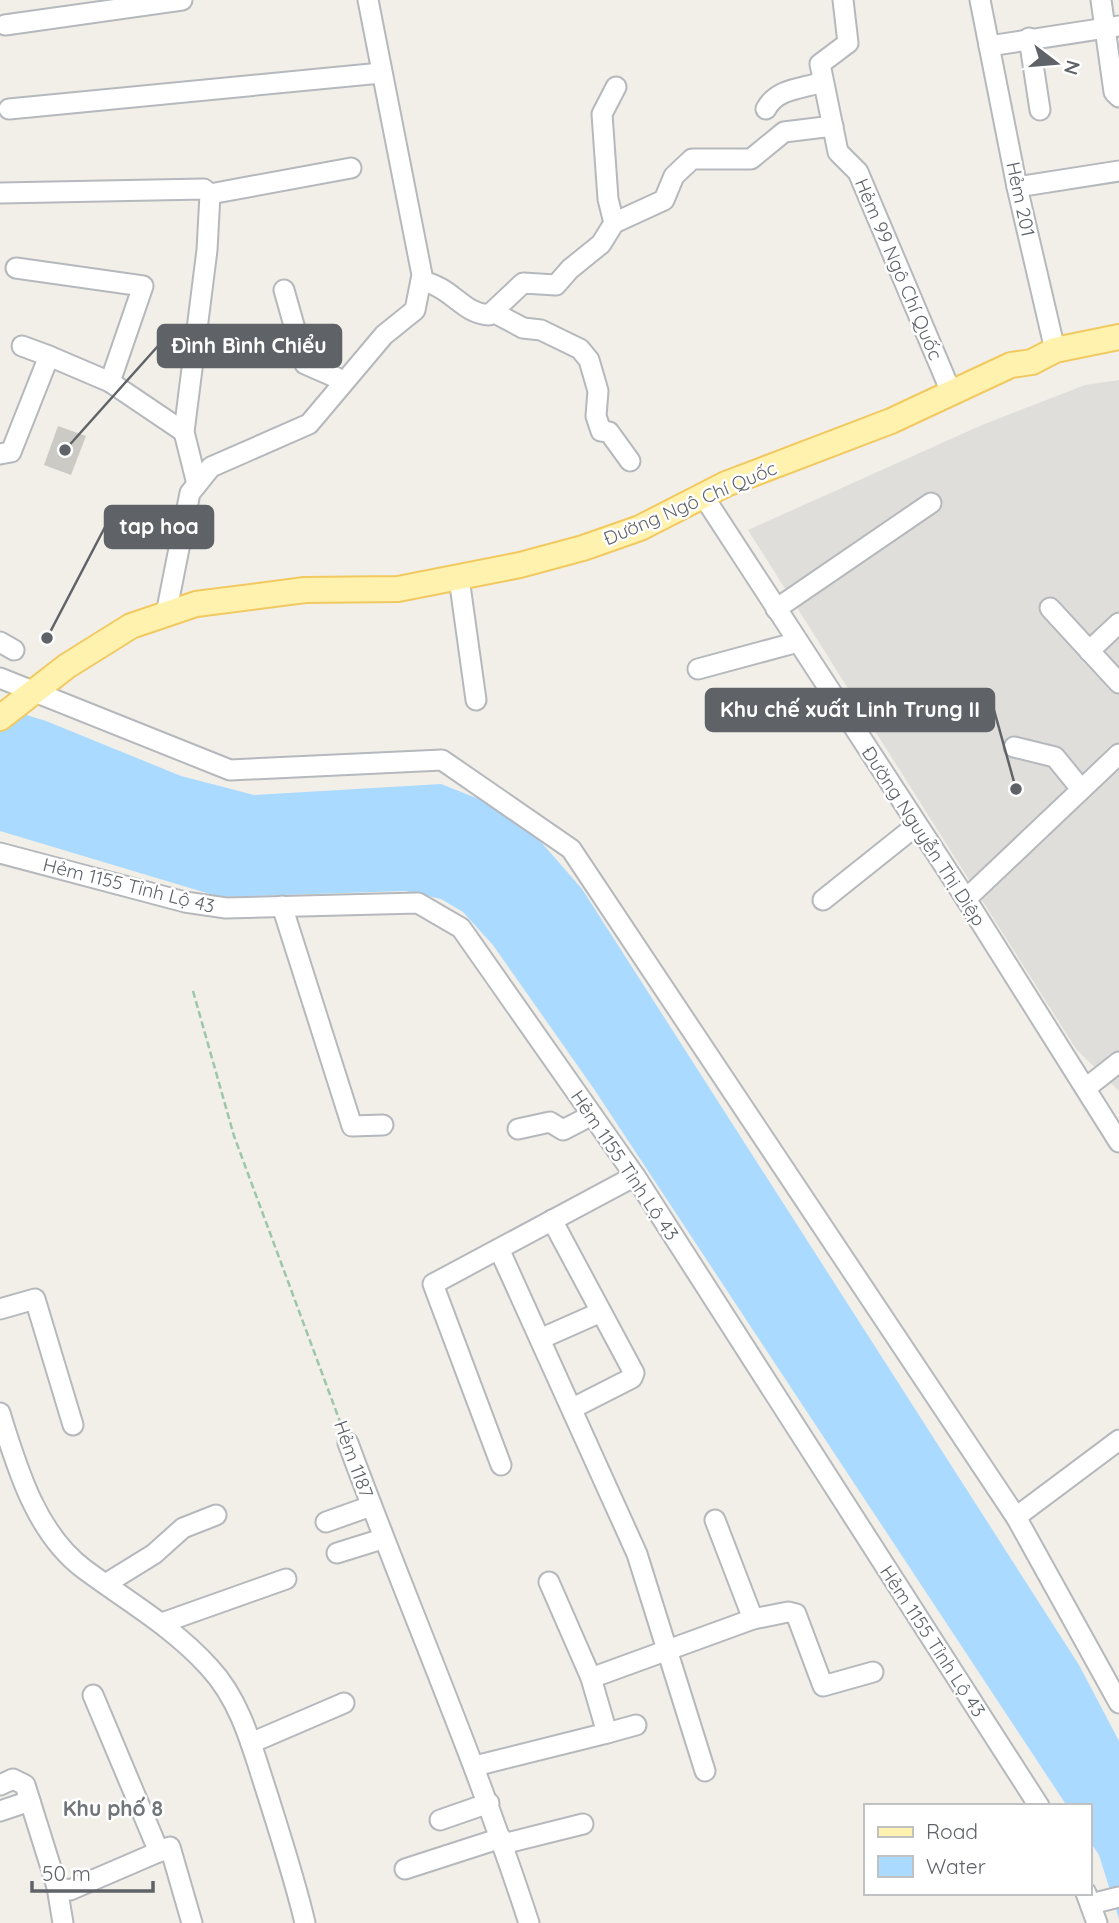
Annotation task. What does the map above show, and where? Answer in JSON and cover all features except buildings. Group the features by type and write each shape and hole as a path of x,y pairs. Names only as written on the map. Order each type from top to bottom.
{"main road":[{"name":"Đường Ngô Chí Quốc","path":"18,704 131,626 196,604 273,592 398,589 460,578 583,548 640,527 726,485 891,421 1011,365 1032,362 1055,350 1119,337"}],"street":[{"path":"5,25 182,0"},
{"path":"166,614 190,493 197,484 211,467 309,424 384,335 415,310 422,275 378,64 368,0"},
{"path":"766,109 771,99 780,93 822,82 820,64 848,43 843,0"},
{"name":"Hẻm 201","path":"980,0 1017,187 1055,350"},
{"path":"1101,0 1112,27 1114,92 1119,97"},
{"path":"989,46 1112,27"},
{"path":"1029,38 1040,110"},
{"path":"9,110 378,64"},
{"name":"Hẻm 99 Ngô Chí Quốc","path":"822,82 838,152 858,172 951,392"},
{"path":"614,223 608,199 602,114 616,87"},
{"path":"493,312 523,283 556,285 570,268 601,244 614,223 664,200 674,176 692,159 751,159 784,132 833,126"},
{"path":"1,193 204,190 210,194 351,168"},
{"path":"1017,187 1119,171"},
{"path":"197,484 184,432 207,250 210,194"},
{"path":"16,268 143,286 110,382"},
{"path":"421,281 438,285 474,314 493,312 523,328 541,330 580,349 589,360 598,390 596,416 601,431 608,432 630,461"},
{"path":"284,290 305,364 344,381"},
{"path":"22,346 110,382 184,432"},
{"path":"0,454 11,452 16,442 49,356"},
{"name":"Đường Nguyễn Thị Diệp","path":"704,497 966,900 1119,1142"},
{"path":"776,609 931,503"},
{"path":"460,578 475,700"},
{"path":"1050,608 1119,683"},
{"path":"1089,651 1119,623"},
{"path":"698,669 798,642"},
{"path":"0,678 18,704 230,770 442,760 570,849 1016,1517 1119,1703"},
{"path":"1014,747 1055,757 1081,789"},
{"path":"966,900 1119,754"},
{"path":"823,900 917,825"},
{"name":"Hẻm 1155 Tỉnh Lộ 43","path":"0,853 185,902 226,908 418,903 461,928 635,1176 1038,1804"},
{"path":"282,906 352,1126 383,1125"},
{"path":"1086,1088 1119,1062"},
{"path":"518,1129 550,1122 563,1130 592,1115"},
{"path":"501,1465 433,1284 635,1176"},
{"path":"552,1220 634,1373 632,1378 573,1408"},
{"path":"499,1249 637,1554 705,1771"},
{"path":"0,1309 35,1299 73,1425"},
{"path":"540,1339 601,1312"},
{"path":"0,1413 30,1501 51,1533 82,1568 162,1623 210,1667 233,1698 251,1743 306,1923"},
{"path":"1016,1517 1119,1440"},
{"name":"Hẻm 1187","path":"348,1443 382,1539 475,1766 529,1923"},
{"path":"326,1521 372,1506"},
{"path":"107,1583 154,1554 183,1528 216,1516"},
{"path":"715,1520 753,1619"},
{"path":"337,1553 382,1539"},
{"path":"162,1623 286,1579"},
{"path":"549,1582 591,1678 607,1733"},
{"path":"591,1678 753,1619 788,1612 796,1614 823,1686 873,1672"},
{"path":"93,1695 159,1852"},
{"path":"251,1743 344,1703"},
{"path":"475,1766 636,1725"},
{"path":"0,1785 13,1779 24,1785 57,1887 63,1923"},
{"path":"0,1811 30,1801"},
{"path":"440,1819 489,1804"},
{"path":"405,1869 502,1841 583,1824"},
{"path":"57,1887 69,1890 170,1847 191,1923"}],"path":[{"name":"Hẻm 1187","path":"193,991 234,1136 348,1443"}],"shaded area":[{"path":"1119,380 1119,1091 1076,1049 748,530 982,425 1085,385"}],"water":[{"path":"0,707 46,721 181,776 254,795 441,784 484,801 541,842 582,889 1079,1665 1119,1741 1119,1919 1099,1855 1091,1843 1091,1804 1066,1804 594,1089 493,945 463,912 441,899 405,891 220,897 0,831"}],"place":[{"name":"Đình Bình Chiểu","path":"65,450"},
{"name":"tap hoa","path":"47,638"},
{"name":"Khu chế xuất Linh Trung II","path":"1016,789"}],"district":[{"name":"Khu phố 8","path":"113,1808"}]}
